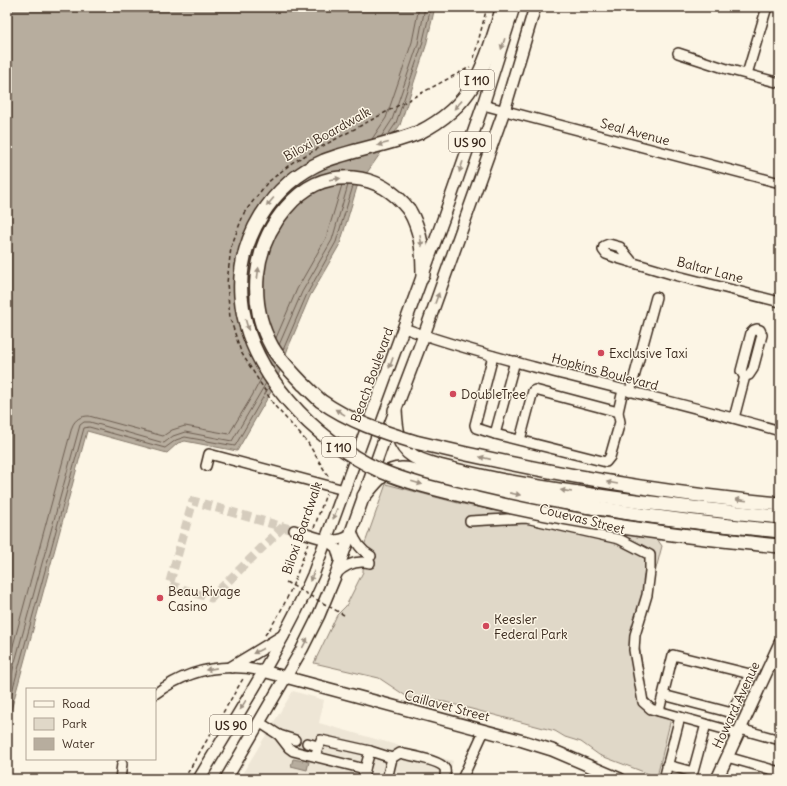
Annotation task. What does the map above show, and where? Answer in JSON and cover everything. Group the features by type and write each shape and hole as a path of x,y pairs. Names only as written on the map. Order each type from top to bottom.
{"highway":[{"name":"I 110","path":"503,7 482,68 470,91 444,118 420,132 398,140 340,156 311,167 292,180 266,207 253,230 246,248 242,268 241,290 244,315 250,337 260,357 273,380 293,406 318,431 351,454 381,471 420,484 513,508 687,536 780,546"},
{"name":"I 110","path":"422,275 422,253 418,228 409,210 397,196 390,190 374,182 344,178 326,180 308,188 296,198 284,210 270,231 261,254 257,279 258,303 263,326 272,347 284,364 320,400 359,423 384,433 434,447 575,476 668,492 780,504"},
{"path":"395,410 397,431 404,447 413,456 427,462 515,483 590,495 673,513 780,531"},
{"path":"364,496 385,474 397,469 406,469 448,480 575,505 673,513 780,517"}],"main road":[{"name":"Beach Boulevard","path":"199,779 284,636 304,596 404,328 483,105 514,7"},
{"name":"US 90","path":"226,779 310,634 336,574 395,410 424,335 504,111 535,7"},
{"path":"232,667 284,636"},
{"name":"Howard Avenue","path":"717,779 780,643"},
{"name":"Caillavet Street","path":"263,671 484,730 552,750 620,779"}],"street":[{"path":"747,74 767,7"},
{"path":"678,52 780,83"},
{"name":"Seal Avenue","path":"483,105 780,183"},
{"name":"Baltar Lane","path":"633,262 678,276 780,302"},
{"path":"493,356 475,425 476,428 606,462 610,456 620,422 618,412 627,391 656,298"},
{"name":"Hopkins Boulevard","path":"404,328 493,356 780,431"},
{"path":"495,434 515,362"},
{"path":"734,418 745,376"},
{"path":"520,440 533,391 535,390 618,412"},
{"path":"206,466 210,454 344,490"},
{"name":"Couevas Street","path":"470,521 526,518 619,539 650,555 647,595 635,635 634,650 642,702 651,709 680,717 780,740"},
{"path":"294,530 326,540 339,540 351,533 358,546 370,559 350,564 336,574"},
{"path":"326,540 336,548 340,562"},
{"path":"659,711 663,695 673,655 750,674 732,713 663,695"},
{"path":"156,693 181,678 218,668 248,668 263,671"},
{"path":"664,779 680,717"},
{"path":"259,722 279,735 295,740"},
{"path":"667,765 693,772 706,724"},
{"path":"462,779 484,730"},
{"path":"279,735 293,751 365,769"},
{"path":"315,756 320,740 370,751 392,758"},
{"path":"307,743 318,746"},
{"path":"363,779 370,751"},
{"path":"387,779 392,758 400,753 438,763 444,769 444,779"},
{"path":"727,757 780,772"},
{"path":"120,779 122,764"}],"path":[{"path":"473,59 487,7"},
{"name":"Biloxi Boardwalk","path":"263,638 274,623 288,596 327,490 328,476 308,443 274,405 241,352 230,318 227,283 231,247 244,214 267,183 293,162 471,67"},
{"path":"286,582 344,615"},
{"path":"184,779 245,676 248,668"}],"shaded area":[{"path":"293,691 324,700 319,723 453,761 448,779 239,779"}],"green space":[{"name":"Keesler Federal Park","path":"386,484 458,503 607,534 657,539 662,546 638,637 647,697 654,704 673,710 657,777 599,755 581,742 565,737 555,731 445,702 409,698 379,678 314,663 337,615 346,606 363,572 364,546"}],"water":[{"path":"7,7 435,7 426,46 400,125 357,187 340,244 310,296 288,348 275,385 237,451 185,441 178,443 167,453 87,431 7,725"},
{"path":"293,759 309,762 307,770 291,766"}],"tunnel":[{"path":"283,527 211,598 169,585 193,501 294,530"}],"place":[{"name":"Exclusive Taxi","path":"601,353"},
{"name":"DoubleTree","path":"453,394"},
{"name":"Beau Rivage Casino","path":"160,598"},
{"name":"Keesler Federal Park","path":"486,626"}]}
